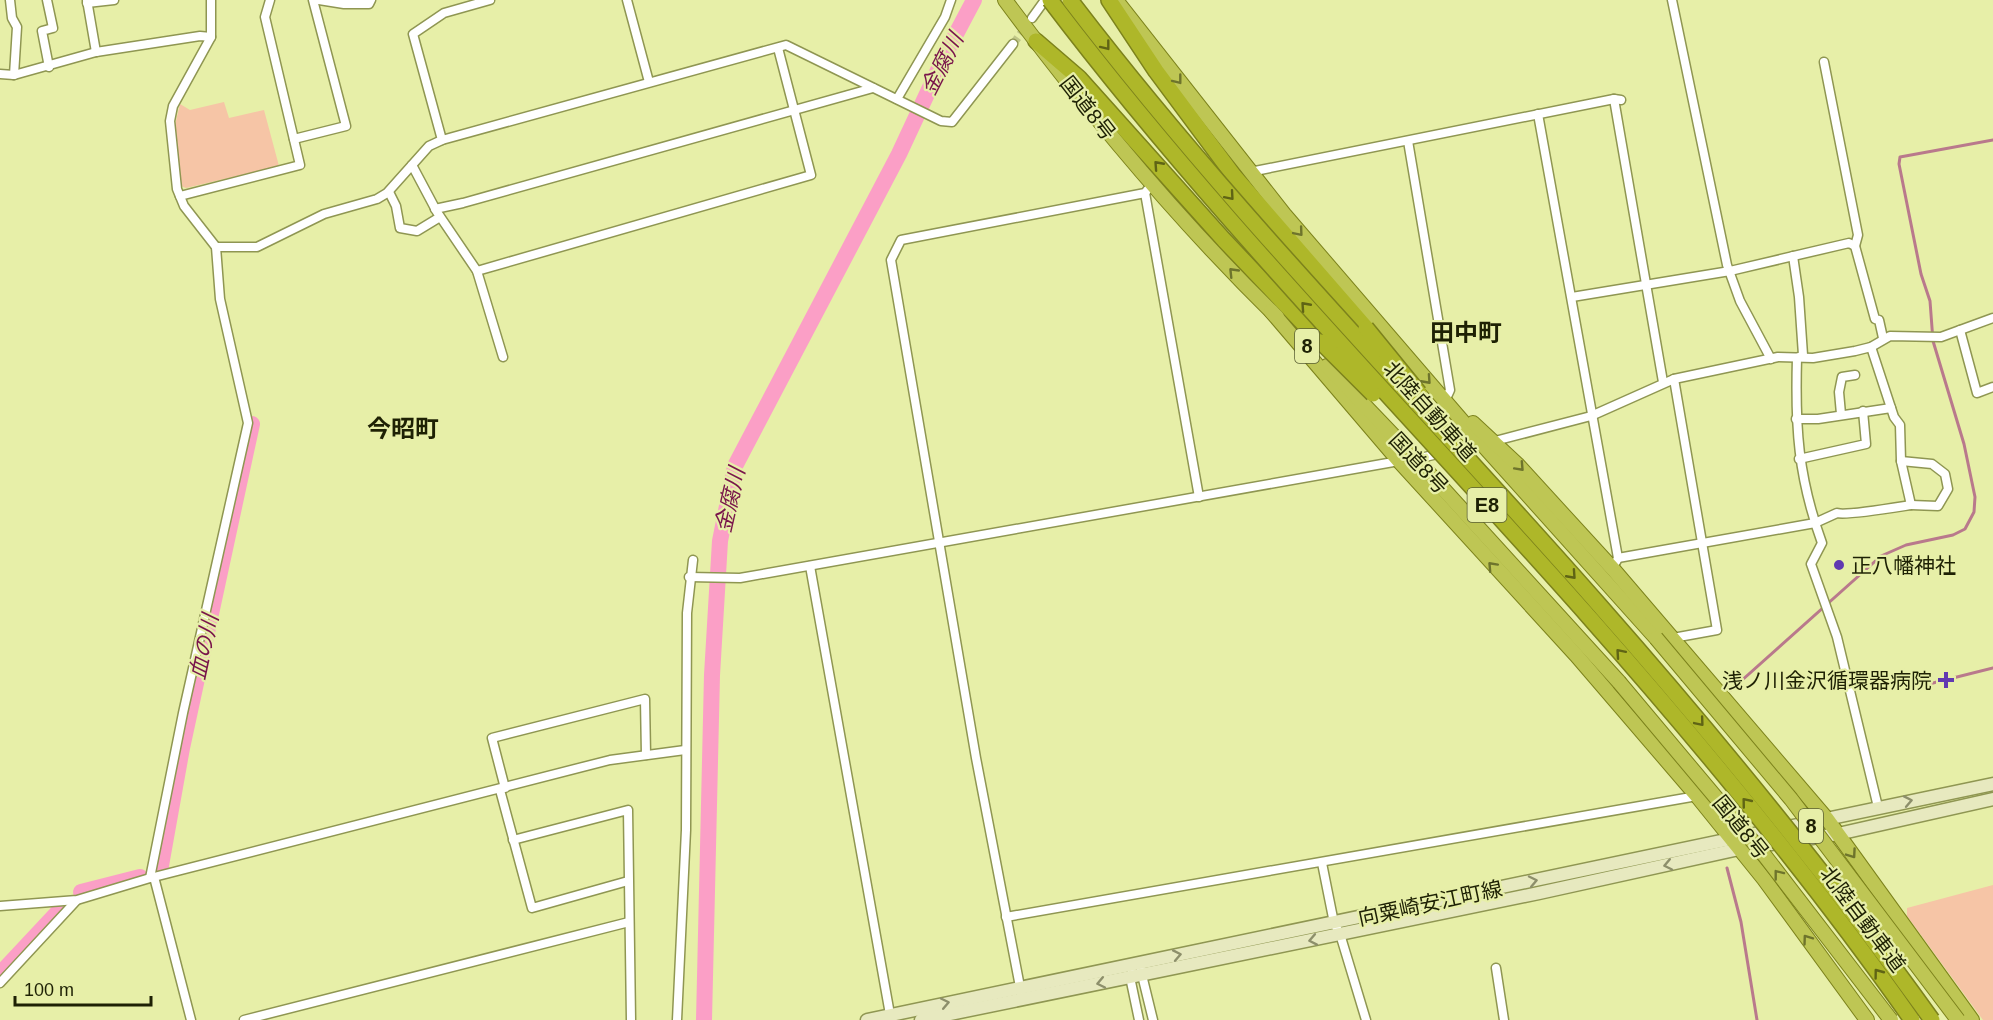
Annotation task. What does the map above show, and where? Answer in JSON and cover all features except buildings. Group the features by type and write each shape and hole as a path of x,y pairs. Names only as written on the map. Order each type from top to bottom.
{"highway":[{"name":"北陸自動車道","path":"1048,0 1202,189 1587,615 1742,796 1819,893 1912,1020"},
{"name":"北陸自動車道","path":"1070,0 1144,95 1285,261 1553,553 1754,785 1932,1020"},
{"path":"1109,0 1156,71 1252,197 1366,328 1553,553"},
{"path":"1116,0 1250,172 1445,401 1616,564 1673,638 1827,819 1972,1020"},
{"name":"国道8号","path":"1005,1 1148,189 1416,459 1618,682 1765,856 1891,1020"},
{"path":"1036,40 1079,78 1224,240 1369,391 1507,527"},
{"path":"1271,311 1399,461 1576,655 1697,796 1867,1020"},
{"name":"8","path":"1489,443 1791,799 1958,1020"}],"main road":[{"name":"向粟崎安江町線","path":"867,1020 1130,977 1337,929 1735,844 1878,807 1993,784"},
{"name":"向粟崎安江町線","path":"1735,844 1838,834 1993,799"},
{"name":"向粟崎安江町線","path":"921,1020 1135,964 1337,929"}],"street":[{"path":"10,0 12,18 16,27 14,75"},
{"path":"47,0 53,28 42,32 49,67"},
{"path":"96,52 87,1 114,0"},
{"path":"191,1020 152,878 183,713 248,423 220,299 216,247 196,223 180,196 170,121 173,106 211,37 211,0"},
{"path":"180,196 300,165 265,17 270,0"},
{"path":"294,139 346,126 313,0"},
{"path":"319,0 344,4 369,4 371,0"},
{"path":"441,140 413,34 444,13 490,0"},
{"path":"627,0 650,82"},
{"path":"899,100 945,17 951,0"},
{"path":"1032,18 1048,0"},
{"path":"1672,0 1727,265 1740,302 1771,358"},
{"path":"0,74 14,75 49,67 96,52 200,36 211,37"},
{"path":"216,247 256,247 309,220 377,200 389,192 429,146 441,140 786,45 941,121 952,122 1013,44"},
{"path":"477,271 811,175 778,48"},
{"path":"1824,62 1858,235 1855,246 1875,319 1879,320 1883,338"},
{"path":"389,192 396,206 400,228 417,231 438,213 464,203 873,88"},
{"path":"1250,172 1618,100 1663,382"},
{"path":"1538,114 1572,297 1616,564 1702,543 1815,523 1837,513 1844,516 1870,509 1938,506 1948,489 1945,474 1932,464 1901,460"},
{"path":"1408,141 1450,390 1445,401"},
{"path":"412,165 438,213 477,271 502,357"},
{"path":"1021,993 939,543 891,260 901,240 1148,189 1199,497"},
{"path":"1572,297 1730,271 1849,243 1855,246"},
{"path":"1792,256 1799,297 1803,355 1797,358"},
{"path":"1416,459 1489,443 1591,416 1674,379 1771,358 1813,358 1871,347 1883,338 1935,337 1993,318"},
{"path":"1960,330 1977,393 1993,387"},
{"path":"1871,347 1891,408 1900,425 1901,460 1911,506"},
{"path":"1797,358 1796,419 1799,459 1802,480 1822,543 1811,564 1827,604 1878,807"},
{"path":"1841,414 1839,392 1842,377 1855,375"},
{"path":"1673,638 1717,630 1674,379"},
{"path":"1796,419 1891,408"},
{"path":"1799,459 1866,444 1863,411"},
{"path":"692,577 740,578 1399,461"},
{"path":"677,1020 686,852 685,750 693,560"},
{"path":"810,566 890,1018"},
{"path":"628,882 532,908 513,840 492,738 645,699 646,755"},
{"path":"0,906 77,900 152,878 610,760 685,750"},
{"path":"1006,917 1697,796"},
{"path":"513,840 628,810 632,1020"},
{"path":"1322,863 1337,929 1366,1020"},
{"path":"0,983 77,900"},
{"path":"244,1020 629,922"},
{"path":"1139,1020 1130,977 1135,964 1144,974 1153,1020"},
{"path":"1496,968 1504,1020"}],"shaded area":[{"path":"224,102 229,118 264,110 279,166 186,188 181,186 175,125 180,104 190,110"},
{"path":"1993,885 1993,1020 1983,1020 1907,916 1907,908"}],"waterway":[{"name":"金腐川","path":"704,1020 712,675 720,541 735,466 899,154 947,51 974,0"},
{"path":"1731,690 1881,556 1906,545 1953,535 1965,529 1974,512 1975,497 1964,444 1933,341 1930,301 1921,274 1899,164 1900,157 1993,140"},
{"name":"血の川","path":"160,871 182,748 252,424"},
{"path":"1921,686 1993,668"},
{"path":"1727,868 1741,922 1757,1020"},
{"name":"血の川","path":"81,892 140,877"},
{"name":"血の川","path":"0,974 58,912"}],"tunnel":[{"path":"1013,44 1027,25"}],"place":[{"name":"正八幡神社","path":"1839,565"},
{"name":"浅ノ川金沢循環器病院","path":"1946,680"}],"district":[{"name":"田中町","path":"1466,332"},
{"name":"今昭町","path":"403,428"}]}
